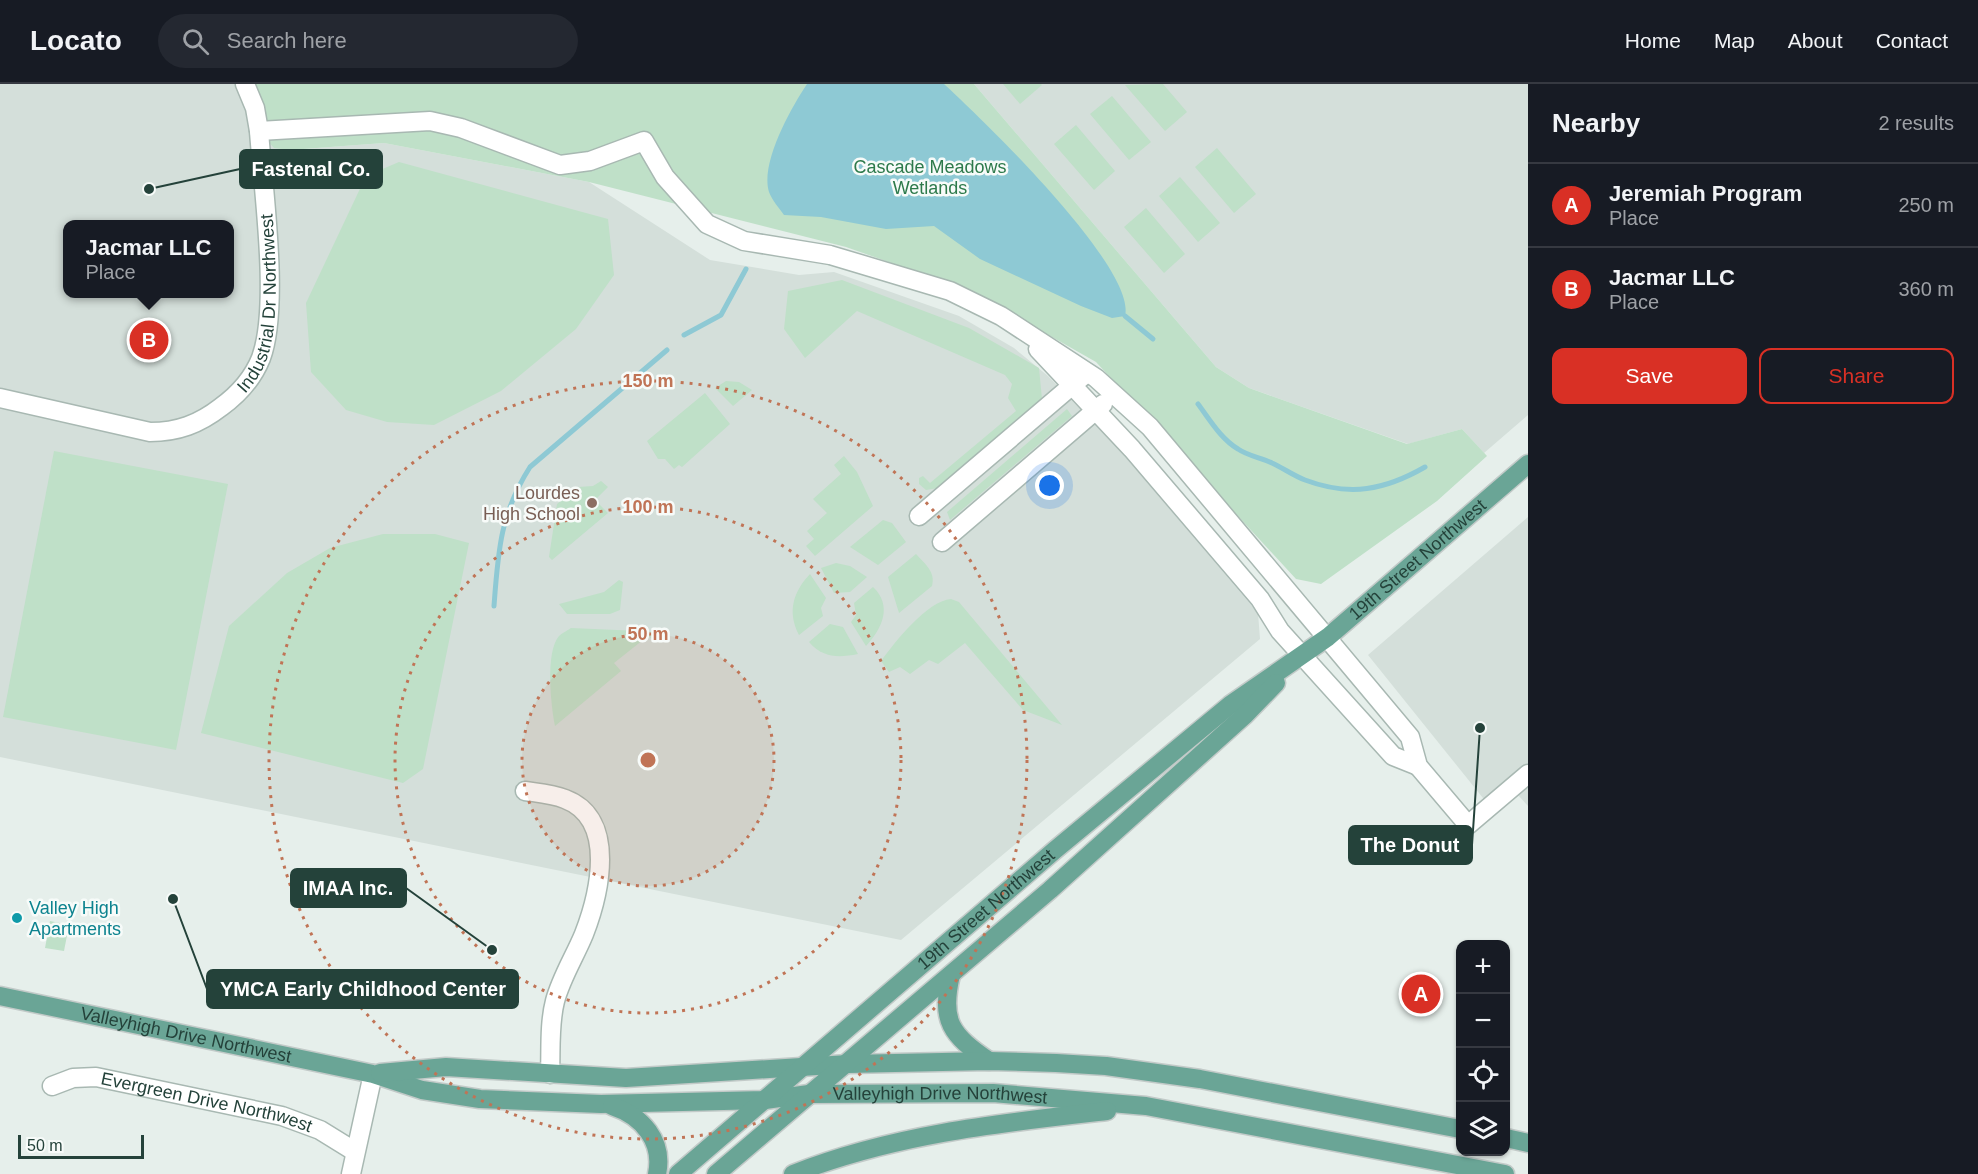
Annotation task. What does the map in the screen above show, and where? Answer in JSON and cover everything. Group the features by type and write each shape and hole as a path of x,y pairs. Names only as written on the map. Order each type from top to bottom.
{"main road":[{"name":"19th Street Northwest","path":"678,1174 1055,850 1212,720 1328,637 1528,464"},
{"name":"19th Street Northwest","path":"716,1174 951,975 1245,715 1304,655"},
{"path":"951,975 946,1010 952,1029 971,1049 989,1061"},
{"name":"Valleyhigh Drive Northwest","path":"0,996 373,1074 422,1090 480,1099 602,1104 765,1100 809,1094 993,1093 1146,1106 1505,1174"},
{"name":"Valleyhigh Drive Northwest","path":"373,1074 446,1067 626,1078 801,1069 848,1064 989,1061 1076,1064 1152,1072 1456,1128"},
{"path":"602,1104 625,1111 650,1133 658,1149 657,1174"},
{"path":"793,1174 826,1161 889,1143 978,1126 1146,1106"},
{"path":"1510,1139 1528,1143"}],"street":[{"name":"Industrial Dr Northwest","path":"0,398 150,432 185,428 202,421 232,399 245,386 258,363 268,324 269,283 259,131 255,108 245,84"},
{"path":"259,131 430,121 479,134 560,165 590,161 644,141 665,177 707,224 744,241 830,255 877,268 950,291 1001,316 1088,372 1150,427 1410,737 1418,766 1468,825 1528,774"},
{"path":"1001,316 1050,359 1140,458 1260,599 1280,631 1393,756 1418,766"},
{"path":"920,516 1088,372"},
{"path":"942,542 1096,412 1114,393"},
{"path":"525,791 567,799 580,809 591,823 601,853 596,893 584,933 555,1000 550,1074"},
{"path":"351,1174 354,1151 373,1074"},
{"name":"Evergreen Drive Northwest","path":"52,1086 73,1078 96,1077 282,1116 320,1130 354,1151"}],"shaded area":[{"name":"Lourdes High School","path":"0,84 245,84 290,150 384,143 589,182 710,260 799,275 834,272 959,316 1014,348 1048,376 1116,446 1258,613 1260,639 901,940 0,757"},
{"path":"974,84 1528,84 1528,415 1484,453 1462,429 1408,444 1249,388 1216,367"},
{"path":"1528,517 1528,806 1517,794 1495,813 1368,655"}],"green space":[{"name":"Cascade Meadows Wetlands","path":"245,84 974,84 1216,367 1249,388 1407,444 1462,429 1487,456 1437,501 1321,584 1296,579 1096,362 971,291 846,247 589,182 384,143 290,150 274,148 259,131"},
{"path":"1003,84 1041,84 1042,85 1020,104"},
{"path":"1163,84 1187,112 1165,131 1125,85"},
{"path":"1112,96 1151,142 1129,160 1090,114"},
{"path":"1076,125 1115,171 1094,190 1054,144"},
{"path":"1217,148 1256,194 1234,213 1195,167"},
{"path":"399,162 608,219 614,275 576,329 501,391 434,425 387,422 346,410 311,372 306,303 366,176"},
{"path":"1180,177 1220,223 1198,242 1159,196"},
{"path":"1146,208 1185,254 1164,273 1124,227"},
{"path":"842,280 969,328 1039,368 1042,399 938,488 926,490 919,484 919,478 923,476 930,483 1016,411 1008,398 1012,384 1005,375 857,311 805,358 784,329 788,291"},
{"path":"726,381 739,382 752,390 733,406 715,388"},
{"path":"705,393 730,424 682,467 679,465 674,469 665,459 658,459 647,441"},
{"path":"1067,409 1072,416 950,520 947,512"},
{"path":"54,451 228,484 176,750 3,717"},
{"path":"844,456 857,472 873,506 815,556 806,546 814,539 807,531 827,513 813,499 841,474 834,465"},
{"path":"601,481 608,487 595,500 608,513 552,560 549,557 557,504 578,487 593,486"},
{"path":"883,520 892,523 906,542 878,565 850,547"},
{"path":"383,534 435,534 469,543 423,769 403,783 201,733 229,626 287,573 330,548"},
{"path":"916,554 931,572 932,586 899,613 888,577"},
{"path":"836,563 850,566 867,577 850,592 834,593 821,568"},
{"path":"810,574 826,598 821,608 823,616 799,635 793,618 794,603 799,588"},
{"path":"619,580 623,582 620,610 610,614 567,614 559,604 604,592"},
{"path":"873,587 883,602 884,610 881,625 866,646 851,622 856,615 854,603"},
{"path":"951,599 959,602 1062,725 1023,710 965,643 938,664 929,660 910,674 900,667 889,672 881,661 903,634 922,614 942,601"},
{"path":"830,624 843,627 858,654 831,656 809,642"},
{"path":"571,628 663,632 665,634 656,642 648,636 614,663 621,671 555,726 551,693 552,654 559,636"},
{"path":"50,921 69,925 64,951 45,948"}],"water":[{"path":"807,84 944,84 1021,160 1083,230 1107,264 1122,294 1125,316 1112,318 1081,306 980,259 934,226 886,229 821,217 784,215 769,192 767,180 769,166 779,136"}],"waterway":[{"path":"684,335 721,315 746,269"},
{"path":"1125,316 1153,339"},
{"path":"494,606 499,551 506,517 530,467 667,350"},
{"path":"1198,404 1221,435 1238,449 1321,485 1352,489 1381,486 1425,467"}],"place":[{"name":"Fastenal Co.","path":"149,189"},
{"name":"Jacmar LLC","path":"149,340"},
{"name":"Lourdes High School","path":"592,503"},
{"name":"The Donut","path":"1480,728"},
{"name":"YMCA Early Childhood Center","path":"173,899"},
{"name":"Valley High Apartments","path":"17,918"},
{"name":"IMAA Inc.","path":"492,950"},
{"name":"Jeremiah Program","path":"1421,994"}]}
